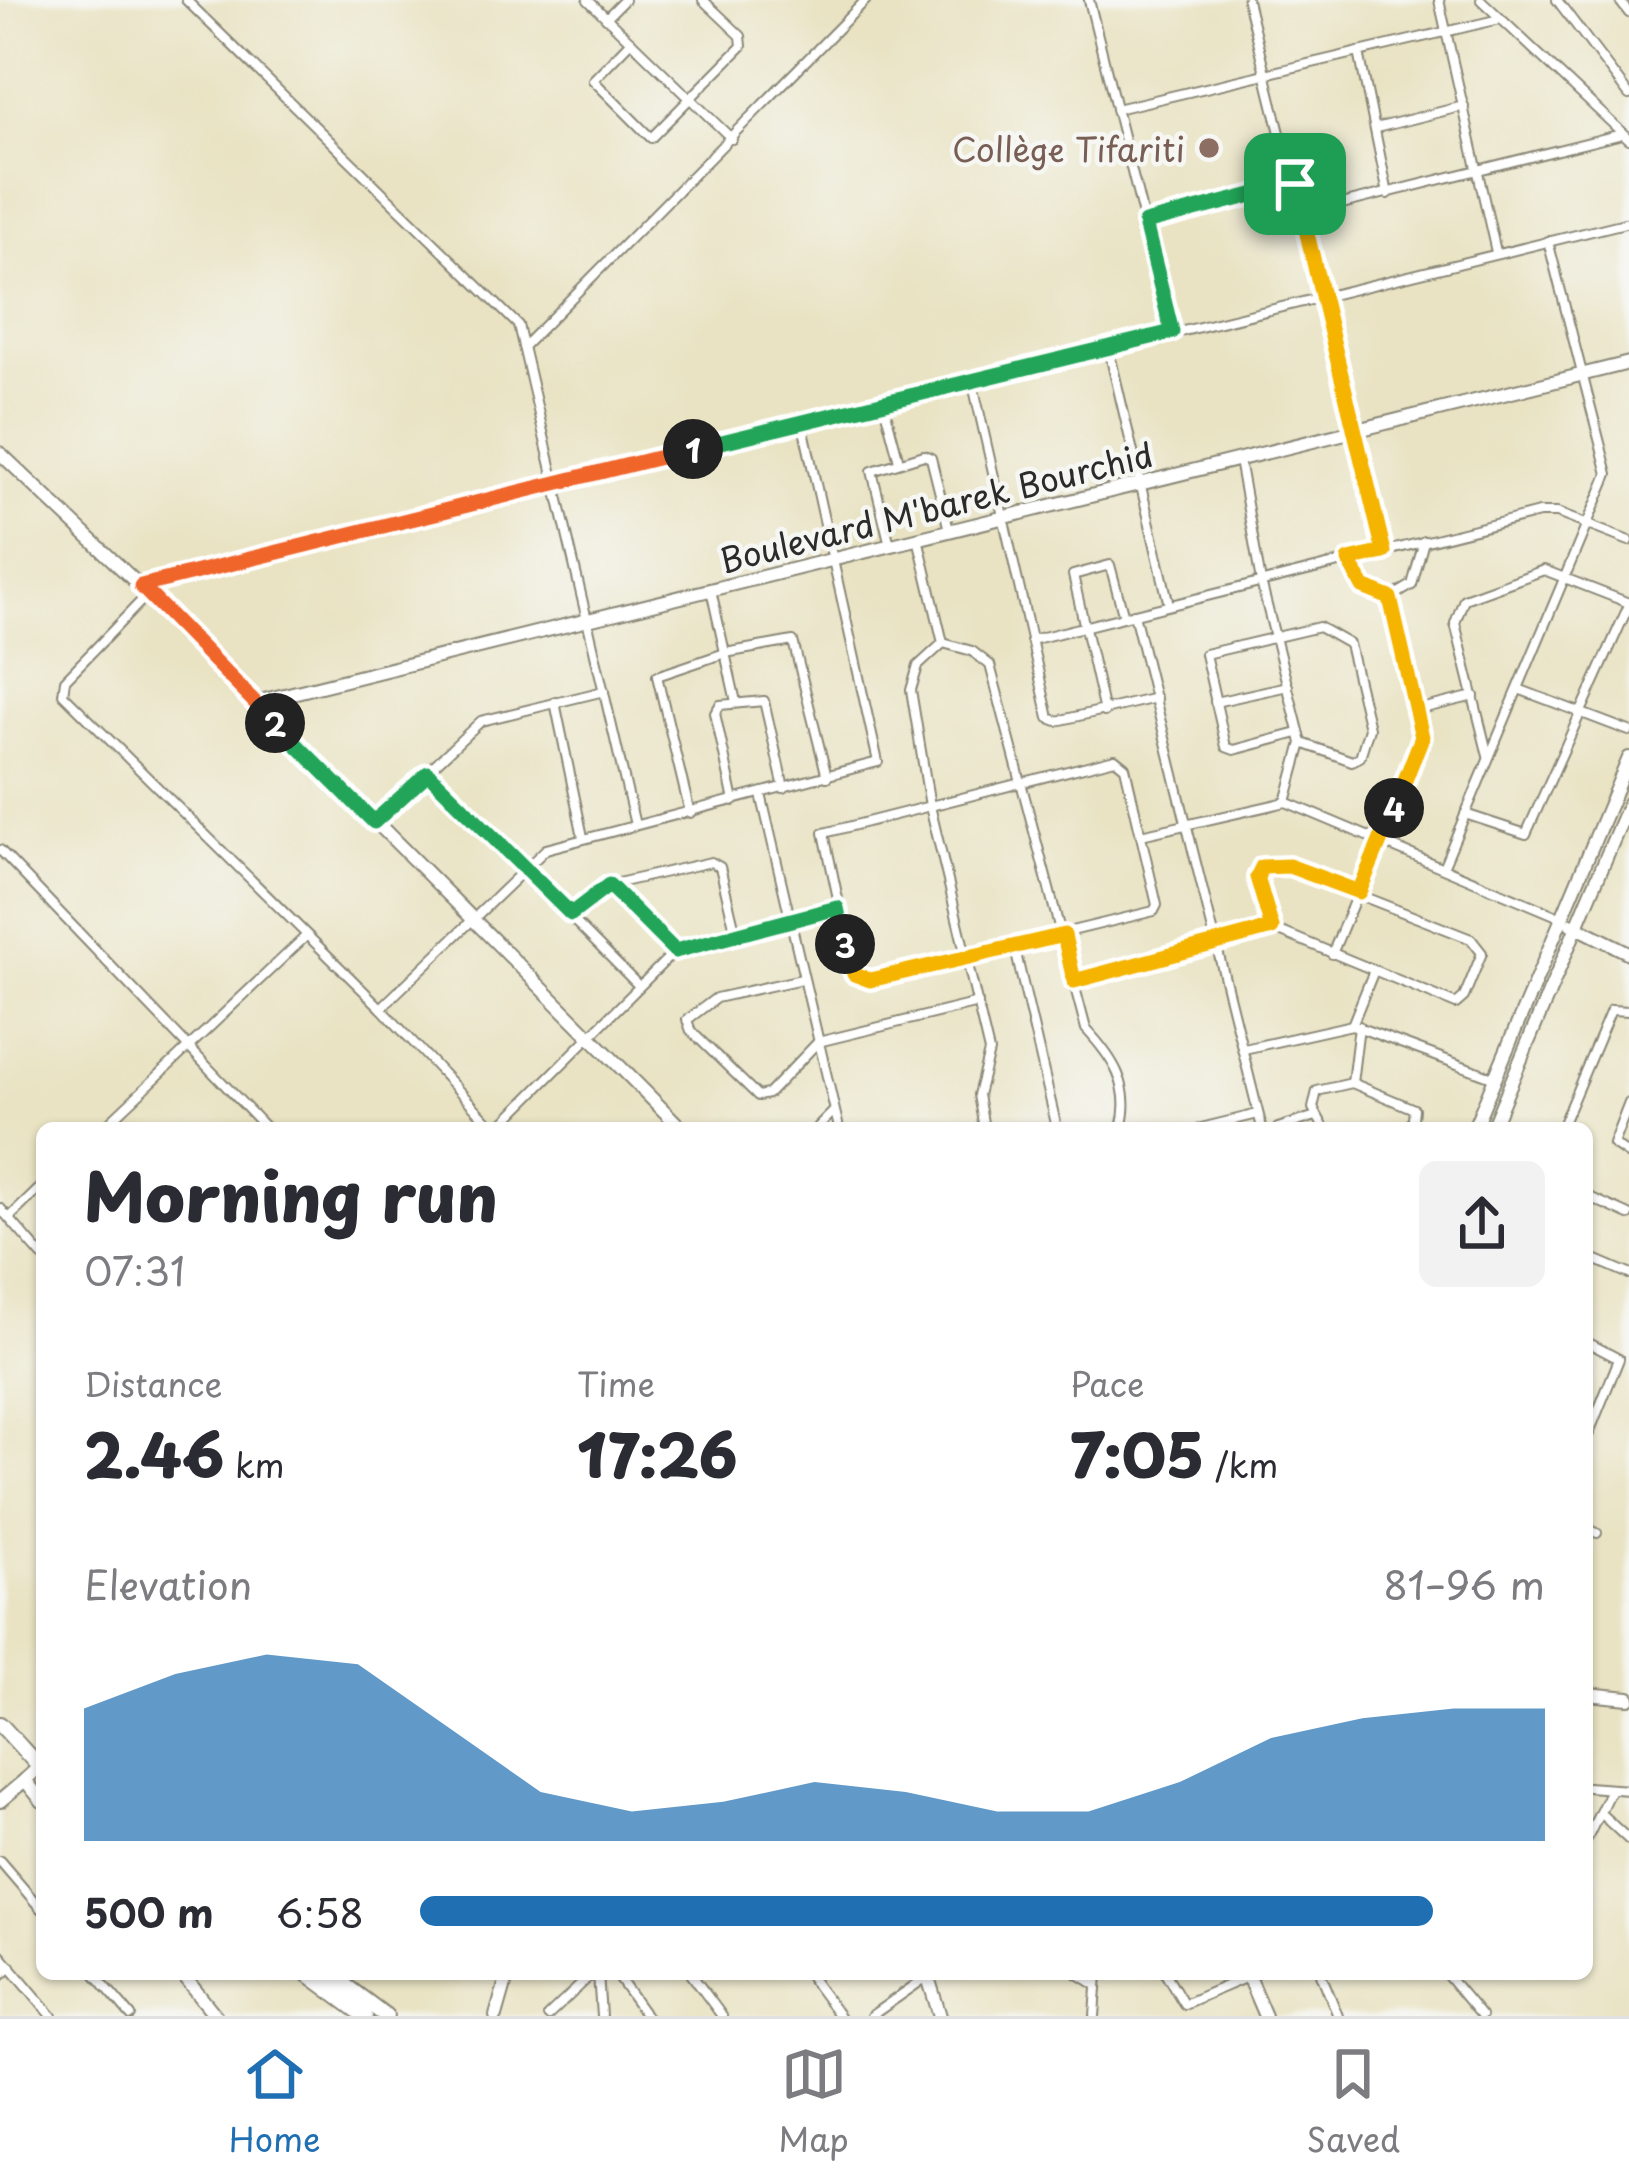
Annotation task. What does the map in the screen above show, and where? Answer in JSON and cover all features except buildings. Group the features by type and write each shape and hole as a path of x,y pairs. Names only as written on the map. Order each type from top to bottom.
{"main road":[{"path":"0,1724 36,1764"},
{"path":"324,1980 365,2016"},
{"path":"326,1980 386,2016"}],"street":[{"path":"186,0 518,325 635,825"},
{"path":"588,0 732,139"},
{"path":"607,17 624,0"},
{"path":"631,41 593,80 646,136 657,135 743,40 703,0"},
{"path":"523,347 866,0"},
{"path":"1089,0 1172,332"},
{"path":"1247,0 1384,552"},
{"path":"1439,0 1496,252"},
{"path":"1481,0 1626,137"},
{"path":"1557,0 1629,94"},
{"path":"1116,109 1500,19"},
{"path":"1359,52 1388,194"},
{"path":"1616,77 1629,68"},
{"path":"1376,128 1464,106"},
{"path":"1302,214 1626,137"},
{"path":"1145,223 1295,184"},
{"path":"490,1122 63,694 64,680 144,590 802,421 1629,222"},
{"path":"1444,865 1608,475 1548,241"},
{"path":"1108,346 1169,605"},
{"name":"Boulevard M'barek Bourchid","path":"256,701 1629,363"},
{"path":"972,380 1050,720 1156,698"},
{"path":"883,401 899,461"},
{"path":"380,1008 475,921 542,850 873,766 880,757 802,421"},
{"path":"0,454 144,590 675,1122"},
{"path":"890,545 872,471 899,461 931,458 949,530"},
{"path":"1239,460 1261,582 1300,738 1286,802"},
{"path":"1031,640 1548,512 1629,542"},
{"path":"918,538 943,643"},
{"path":"1390,598 1412,585 1424,541"},
{"path":"1349,560 1363,587 1390,598"},
{"path":"1104,712 1072,577 1106,565 1113,568 1124,617"},
{"path":"1465,813 1526,834 1584,714 1629,603 1555,571 1527,573 1464,599 1456,623 1489,757"},
{"path":"711,588 736,702"},
{"path":"1332,954 1422,737 1390,598"},
{"path":"1135,614 1260,1122"},
{"path":"1325,627 1351,647 1369,728 1360,757 1352,761 1300,738 1229,750 1215,702 1205,653 1325,627"},
{"path":"690,813 657,676 725,652 793,641 826,777"},
{"path":"943,643 972,651 989,665 1087,1031 1116,1063 1123,1095 1121,1122"},
{"path":"943,643 918,666 911,690 930,806 989,1052 978,1095 983,1122"},
{"path":"1215,702 1288,686"},
{"path":"1521,689 1629,731"},
{"path":"374,822 481,721 604,692"},
{"path":"1417,710 1474,696"},
{"path":"734,801 715,713 718,706 764,701 784,788"},
{"path":"555,702 583,837"},
{"path":"1477,1122 1629,758"},
{"path":"1120,761 1156,908 1064,935 860,980 849,964 824,833 1023,782 1120,761"},
{"path":"428,773 637,985"},
{"path":"760,794 837,1122"},
{"path":"1141,835 1286,802 1444,865 1629,952"},
{"path":"1495,1122 1629,803"},
{"path":"0,850 260,1122"},
{"path":"571,914 609,885 714,863 722,873 736,934"},
{"path":"1074,981 1272,928 1456,1004 1464,998 1482,949 1359,892 1289,866 1262,867 1257,877 1272,928"},
{"path":"609,885 675,951"},
{"path":"502,1122 675,951 837,908"},
{"path":"109,1122 306,937"},
{"path":"1014,945 1056,1122"},
{"path":"1352,1083 1356,1025 1373,973"},
{"path":"802,979 716,998 695,1009 686,1023 760,1096 818,1042 978,1003"},
{"path":"1564,1122 1611,1010 1629,1011"},
{"path":"1244,1049 1356,1025 1495,1078"},
{"path":"1320,1122 1317,1091 1352,1083 1414,1108 1413,1122"},
{"path":"1629,1103 1613,1144 1629,1156"},
{"path":"824,1122 834,1111"},
{"path":"1225,1122 1258,1114"},
{"path":"1297,1122 1316,1116"},
{"path":"9,1218 36,1192"},
{"path":"1593,1199 1629,1215"},
{"path":"0,1208 36,1249"},
{"path":"1593,1259 1629,1274"},
{"path":"1593,1345 1619,1359 1593,1423"},
{"path":"1593,1531 1598,1533"},
{"path":"1593,1695 1629,1698"},
{"path":"0,1801 36,1772"},
{"path":"25,1780 36,1794"},
{"path":"1593,1788 1629,1790"},
{"path":"1593,1827 1611,1789"},
{"path":"1600,1813 1629,1840"},
{"path":"0,1861 36,1903"},
{"path":"0,1954 52,2016"},
{"path":"0,1976 10,1966"},
{"path":"100,1980 130,2016"},
{"path":"187,1980 216,2016"},
{"path":"496,2016 506,1980"},
{"path":"548,2016 588,1980"},
{"path":"596,1980 602,2016"},
{"path":"620,1980 646,2016"},
{"path":"695,1980 722,2016"},
{"path":"812,1980 839,2016"},
{"path":"872,2016 921,1980"},
{"path":"929,1980 940,2016"},
{"path":"1088,1980 1097,1986"},
{"path":"1095,2016 1098,1980"},
{"path":"1168,1980 1181,2003 1239,1980"},
{"path":"1252,1980 1265,2016"},
{"path":"1323,1980 1338,2016"},
{"path":"1452,1980 1480,2016"}],"place":[{"name":"Collège Tifariti","path":"1209,148"}],"route":[{"path":"1295,184 1384,552 1349,560 1354,578 1363,587 1390,598 1422,737 1359,892 1289,866 1268,865 1257,872 1272,928 1074,981 1064,935 860,980 849,964 837,908 675,951 609,885 571,914 428,773 374,822 141,586 1172,332 1145,223 1295,184"}]}
